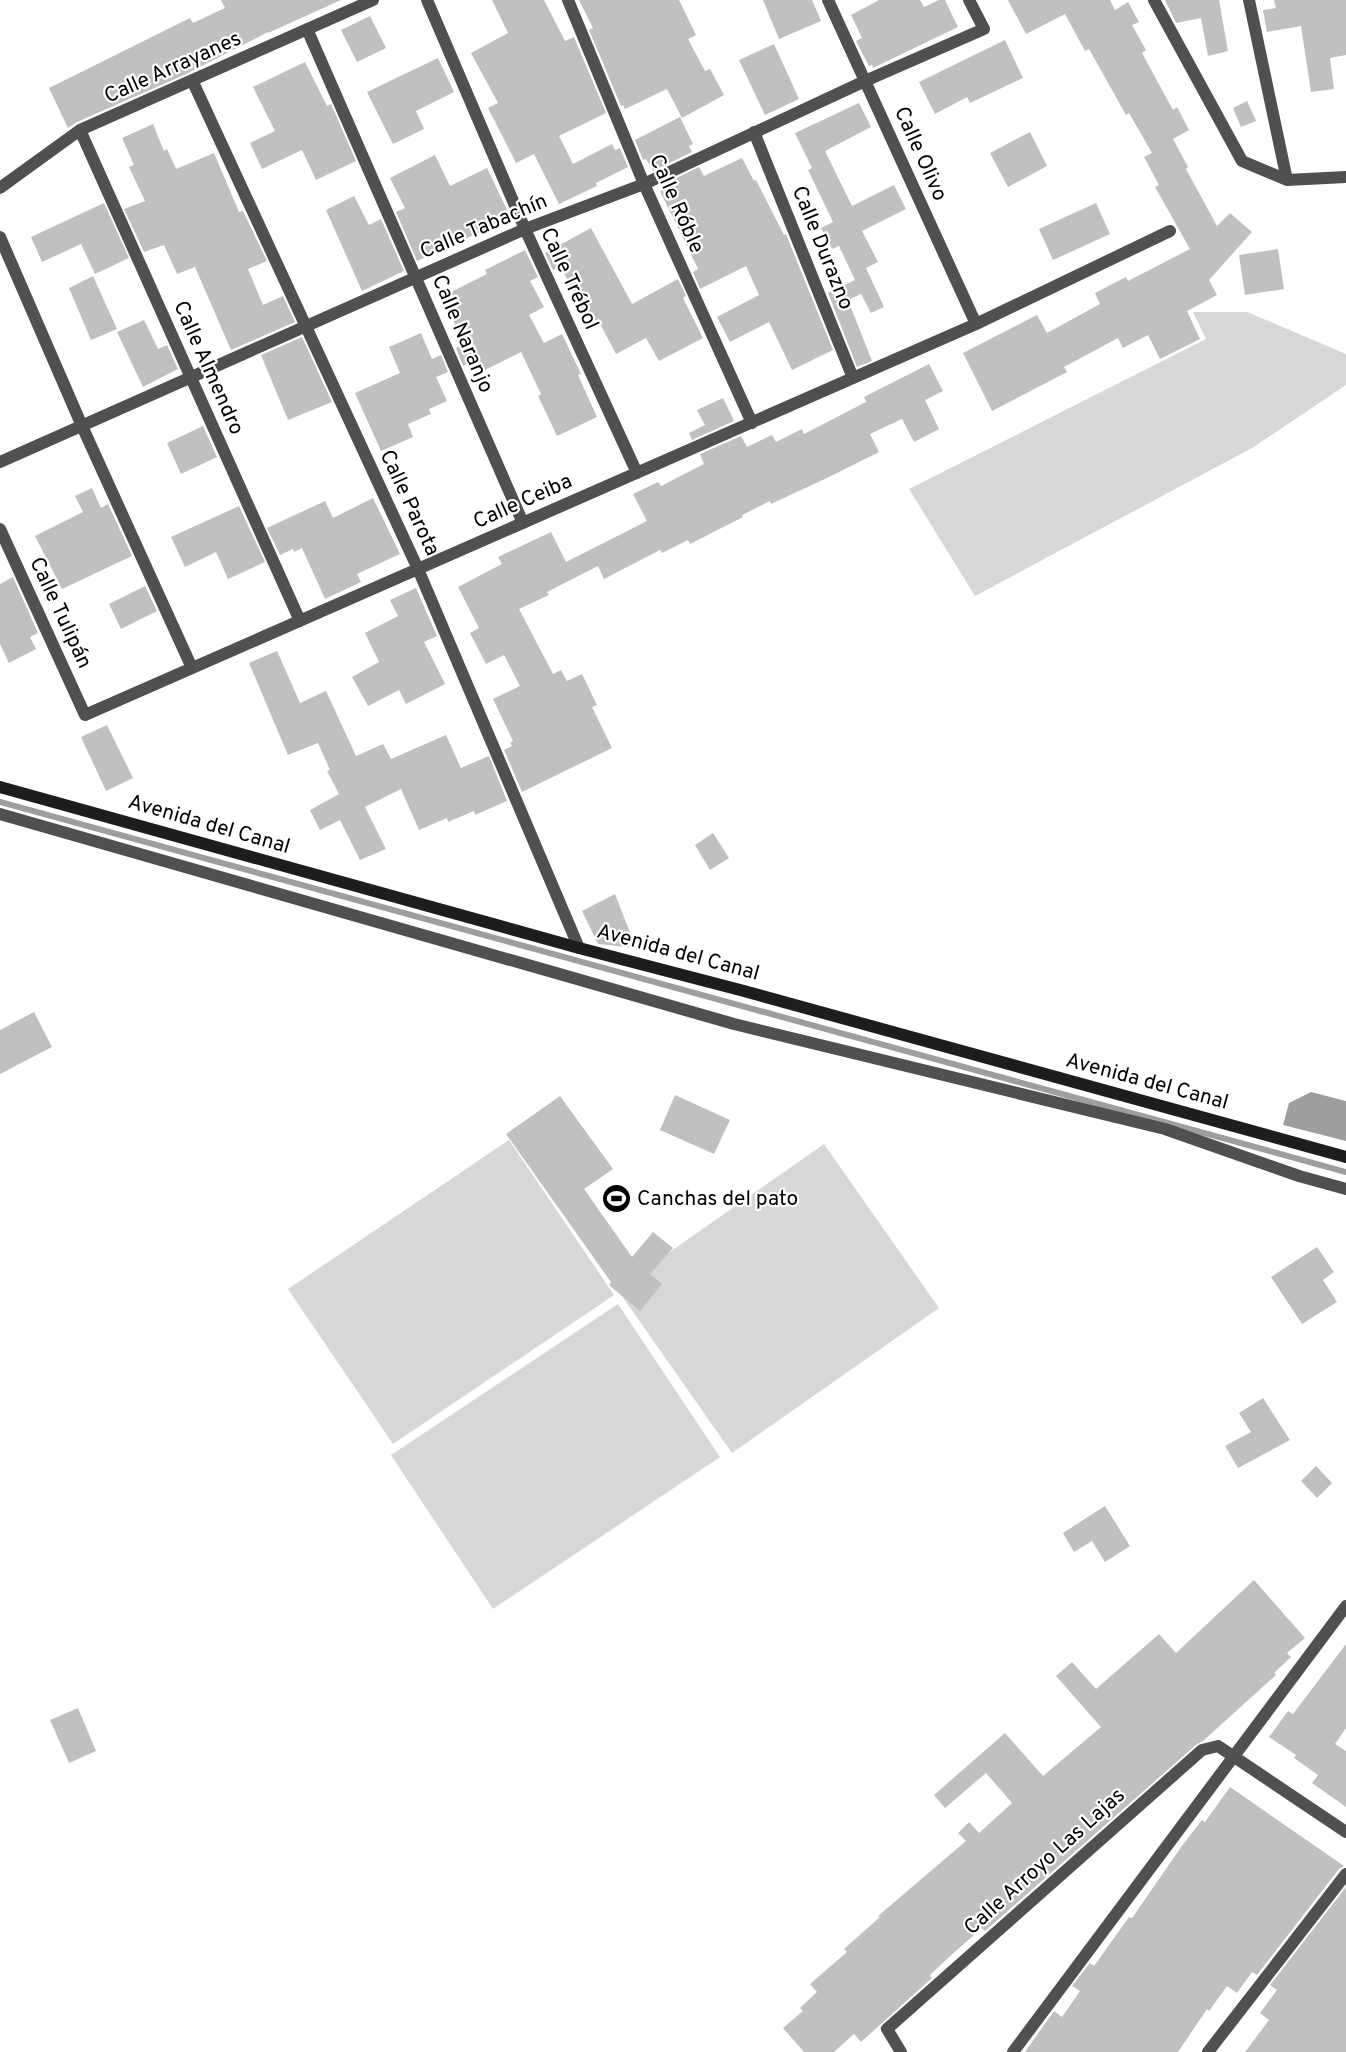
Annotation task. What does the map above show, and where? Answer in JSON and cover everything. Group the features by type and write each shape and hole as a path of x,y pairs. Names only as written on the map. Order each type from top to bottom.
{"street":[{"name":"Calle Arrayanes","path":"0,188 80,130 373,0"},
{"name":"Calle Trébol","path":"427,0 525,229 637,473"},
{"name":"Calle Róble","path":"568,0 644,184 752,423"},
{"name":"Calle Olivo","path":"828,0 976,324"},
{"name":"Calle Tabachín","path":"0,462 525,229 644,184 865,81 984,30 969,0"},
{"path":"1154,0 1242,161 1287,180 1346,177"},
{"path":"1249,0 1287,180"},
{"name":"Calle Naranjo","path":"307,29 523,523"},
{"name":"Calle Parota","path":"192,80 418,569 579,948"},
{"name":"Calle Almendro","path":"80,130 300,621"},
{"name":"Calle Durazno","path":"754,132 853,378"},
{"name":"Calle Ceiba","path":"86,715 976,324 1170,231"},
{"path":"0,237 82,426 192,668"},
{"name":"Calle Tulipán","path":"0,529 86,715"},
{"name":"Avenida del Canal","path":"0,787 1346,1157"},
{"path":"0,814 734,1024 1165,1129 1299,1176 1346,1189"},
{"path":"1013,2052 1346,1606"},
{"name":"Calle Arroyo Las Lajas","path":"902,2052 887,2029 1202,1750 1218,1746 1346,1832"},
{"path":"1208,2052 1346,1874"}],"shaded area":[{"path":"1193,312 1247,312 1346,354 1346,385 1252,448 975,596 909,489 1206,339"},
{"path":"1311,1092 1346,1101 1346,1141 1283,1125 1289,1103"},
{"path":"509,1140 614,1295 393,1444 288,1289"},
{"path":"824,1144 939,1308 732,1453 617,1289"},
{"path":"618,1304 720,1457 493,1609 391,1455"}],"building":[{"path":"221,0 341,0 268,32 184,75 68,128 49,88 190,18 193,23 225,8"},
{"path":"492,0 544,0 565,41 574,37 606,113 559,136 573,164 612,144 615,150 620,148 628,167 596,183 597,186 559,204 534,154 516,163 488,108 498,103 471,53 508,33"},
{"path":"579,0 679,0 696,35 688,39 705,71 710,69 724,95 682,118 667,89 625,109 623,105 621,106 589,30 593,28"},
{"path":"763,0 812,0 821,21 779,39"},
{"path":"879,0 920,0 924,7 939,0 945,0 958,27 873,68 872,65 869,66 856,41 862,38 851,15"},
{"path":"1008,0 1110,0 1115,10 1128,2 1139,22 1132,25 1146,50 1142,53 1173,110 1177,107 1189,130 1173,139 1188,167 1186,169 1217,226 1230,213 1252,232 1209,280 1217,295 1187,311 1200,339 1160,359 1148,335 1123,348 1118,338 1064,367 1067,372 992,411 963,353 1037,315 1047,333 1100,304 1095,293 1126,277 1128,281 1190,249 1155,187 1159,185 1144,157 1152,153 1129,113 1126,115 1089,49 1085,51 1065,14 1026,34"},
{"path":"1165,0 1219,0 1228,51 1208,56 1201,18 1176,23"},
{"path":"1274,0 1346,0 1346,55 1330,58 1334,89 1311,92 1301,26 1267,32 1263,10 1276,8"},
{"path":"370,16 386,48 357,62 341,30"},
{"path":"1005,40 1023,78 970,103 967,97 935,114 919,82"},
{"path":"774,44 799,99 765,115 739,60"},
{"path":"438,58 454,92 416,111 424,129 393,144 367,92"},
{"path":"305,62 327,106 331,104 356,161 316,180 302,150 262,169 250,143 275,131 253,87"},
{"path":"1247,101 1256,121 1241,127 1233,108"},
{"path":"859,103 871,127 825,151 852,206 894,185 906,209 862,231 878,262 866,268 884,307 871,313 861,294 848,300 872,361 857,367 828,293 855,280 839,246 832,249 821,228 833,222 808,170 812,168 795,133"},
{"path":"680,117 693,144 689,146 692,152 653,171 646,159 643,160 635,140"},
{"path":"153,124 164,151 167,149 176,169 214,153 239,212 243,211 267,261 248,269 263,305 283,296 295,322 231,350 195,267 177,274 164,245 144,252 124,209 145,201 129,167 134,165 122,138"},
{"path":"1030,132 1047,166 1008,187 990,153"},
{"path":"435,155 450,186 487,168 511,218 417,261 396,212 405,208 390,178"},
{"path":"742,158 784,235 786,234 833,350 792,370 769,322 730,342 717,317 759,295 746,266 700,289 693,272 698,269 660,191 662,190 660,186 699,167 704,176"},
{"path":"354,196 369,225 381,219 404,271 362,291 326,210"},
{"path":"104,203 129,258 95,274 81,244 42,262 31,237"},
{"path":"1096,203 1110,234 1053,260 1039,229"},
{"path":"591,228 632,304 678,279 686,296 683,298 703,338 659,361 646,338 616,354 598,320 591,323 560,266 553,270 545,253"},
{"path":"1278,249 1284,289 1245,295 1239,255"},
{"path":"525,250 538,277 530,281 544,307 529,315 544,343 562,334 581,374 578,375 597,417 557,436 538,396 541,394 521,352 479,373 473,361 463,366 456,348 465,344 441,297 487,274 485,270"},
{"path":"93,276 117,329 91,340 69,288"},
{"path":"144,320 158,349 167,345 178,369 143,387 117,332"},
{"path":"421,333 432,359 441,355 448,372 436,377 447,401 429,409 431,414 408,424 413,437 381,451 355,393 400,373 389,347"},
{"path":"302,337 332,402 288,420 261,355"},
{"path":"929,364 943,391 925,400 939,429 914,442 902,419 870,434 879,452 829,477 771,504 770,501 690,544 688,540 662,553 660,550 604,579 598,566 547,592 549,595 519,609 553,674 561,670 567,681 582,674 597,705 592,707 612,748 522,792 504,750 512,746 510,743 513,741 493,699 520,686 504,655 486,664 470,633 479,628 458,587 502,564 498,557 551,532 566,562 647,521 633,494 658,482 661,486 704,464 700,454 741,436 747,447 772,435 776,442 802,429 804,434 866,402 864,397"},
{"path":"723,398 734,421 692,440 689,433 705,425 697,410"},
{"path":"203,426 217,457 181,474 167,443"},
{"path":"92,488 101,508 108,504 132,556 62,589 35,536 83,512 75,496"},
{"path":"373,498 400,554 357,574 361,582 325,599 302,548 280,555 267,528 325,501 333,518"},
{"path":"239,506 265,562 228,579 216,552 185,567 171,537"},
{"path":"13,577 38,633 30,637 36,649 9,663 0,644 0,584"},
{"path":"145,586 157,611 121,629 109,604"},
{"path":"416,588 437,636 424,642 445,684 406,704 399,690 368,706 352,677 379,662 365,633 398,616 390,600"},
{"path":"277,651 300,703 326,691 356,756 383,744 391,759 446,735 461,768 489,756 507,801 475,815 474,811 448,822 447,818 419,830 401,789 365,807 386,849 360,860 340,820 320,830 310,810 339,794 327,771 330,770 318,743 288,755 249,663"},
{"path":"107,725 133,778 106,791 81,737"},
{"path":"713,833 729,858 710,870 695,845"},
{"path":"615,894 636,948 598,944 582,911"},
{"path":"34,1012 52,1047 0,1074 0,1030"},
{"path":"675,1095 730,1120 714,1154 660,1130"},
{"path":"560,1096 613,1169 584,1189 632,1257 653,1232 673,1248 650,1274 662,1284 640,1311 609,1285 611,1282 506,1134"},
{"path":"1317,1247 1334,1272 1323,1280 1337,1302 1302,1324 1271,1277"},
{"path":"1263,1398 1290,1440 1238,1468 1225,1446 1251,1432 1239,1413"},
{"path":"1316,1466 1332,1483 1317,1498 1301,1481"},
{"path":"1105,1506 1130,1546 1105,1562 1092,1541 1074,1552 1063,1533"},
{"path":"1254,1580 1305,1638 1287,1653 1291,1657 1274,1673 1276,1675 985,1931 982,1928 948,1958 930,1975 932,1978 861,2042 854,2034 834,2052 804,2052 783,2028 803,2011 800,2008 817,1992 810,1984 847,1952 844,1949 880,1917 878,1916 966,1841 958,1833 969,1822 979,1833 1012,1803 986,1773 945,1808 934,1795 1005,1733 1043,1776 1101,1727 1056,1676 1072,1662 1096,1689 1159,1634 1176,1653"},
{"path":"1346,1644 1346,1728 1335,1744 1346,1751 1346,1807 1312,1783 1318,1775 1294,1758 1296,1755 1269,1737 1288,1711 1293,1714"},
{"path":"78,1708 96,1751 69,1763 50,1720"},
{"path":"1230,1787 1344,1866 1339,1869 1257,1975 1252,1972 1237,1993 1227,1986 1209,2011 1207,2009 1178,2052 1025,2052 1054,2011 1062,2017 1080,1991 1072,1986 1090,1963 1094,1966 1129,1917 1132,1918 1184,1843 1202,1820 1205,1822"},
{"path":"1346,1887 1346,2052 1245,2052 1269,2020 1260,2013 1277,1990 1270,1985"}],"waterway":[{"path":"0,802 1346,1172"}],"place":[{"name":"Canchas del pato","path":"616,1199"}]}
